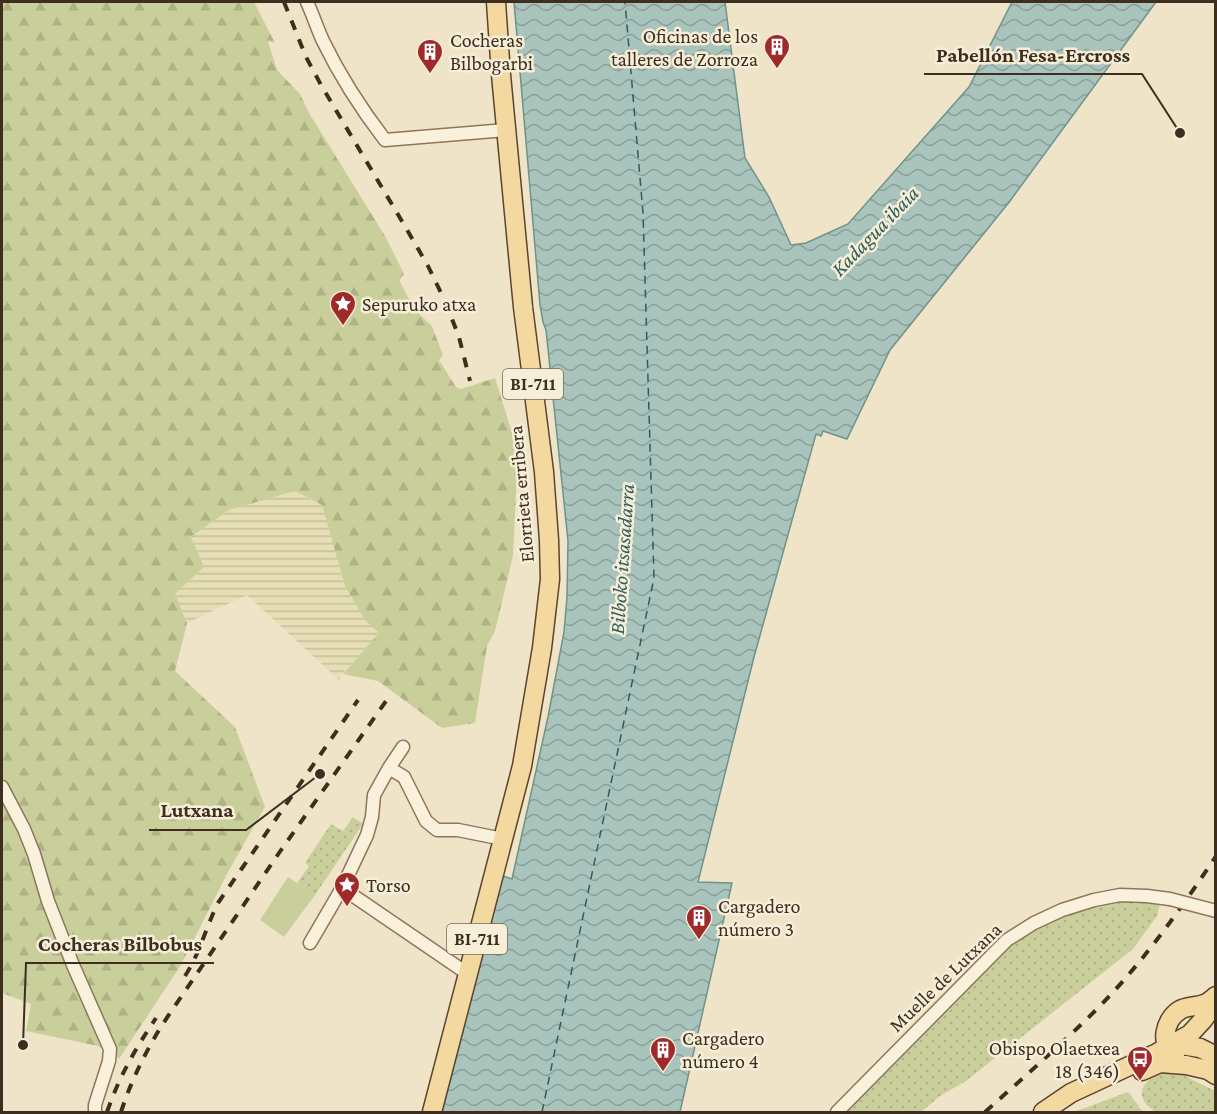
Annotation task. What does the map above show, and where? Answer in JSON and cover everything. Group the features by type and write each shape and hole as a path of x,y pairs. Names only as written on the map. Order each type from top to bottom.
{"main road":[{"name":"Elorrieta erribera","path":"496,2 524,314 544,472 550,579 544,638 522,766 503,839"},
{"name":"BI-711","path":"432,1113 503,839"},
{"path":"1215,996 1205,1004 1180,1009 1166,1026 1165,1038 1174,1053 1215,1075"},
{"path":"1051,1113 1174,1053 1206,1024 1215,1002"},
{"path":"1042,1113 1071,1093 1174,1053 1200,1048 1215,1056"}],"street":[{"path":"308,2 323,41 365,115 385,140 506,130"},
{"path":"310,943 342,888 367,835 372,817 374,795 403,747"},
{"path":"389,768 404,777 426,821 436,830 458,830 503,839"},
{"path":"2,787 27,837 48,901 110,1049 110,1061 94,1113"},
{"path":"342,888 468,974"},
{"name":"Muelle de Lutxana","path":"837,1113 1007,940 1034,923 1062,910 1094,900 1120,896 1170,899 1215,911"}],"shaded area":[{"path":"295,491 322,505 345,586 365,620 380,633 339,680 247,595 187,623 175,594 204,567 191,537 229,510"}],"green space":[{"path":"2,2 254,2 275,43 268,41 277,70 300,94 309,113 385,236 404,274 399,280 415,310 432,326 443,355 439,360 456,387 461,389 495,378 513,436 517,471 513,556 495,631 487,646 475,723 442,728 378,681 343,674 379,633 365,620 345,586 322,505 295,491 229,510 191,537 204,567 175,594 187,623 175,671 235,727 265,807 228,872 181,965 119,1059 98,1046 26,1031 31,1004 2,993"},
{"path":"353,817 363,824 315,895 297,883 309,866 305,863 331,824 343,831"},
{"path":"288,877 315,895 284,937 260,920"},
{"path":"1162,896 1157,916 1133,949 966,1081 940,1096 921,1112 837,1112 1007,940 1094,900"},
{"path":"1158,1072 1177,1072 1215,1091 1215,1112 1156,1112 1145,1102 1142,1092 1147,1082"},
{"path":"1128,1092 1143,1112 1074,1112"}],"water":[{"path":"514,2 725,2 745,158 769,197 791,245 806,243 848,224 969,87 1012,2 1156,2 1010,201 890,350 847,439 823,431 821,436 816,434 754,657 698,882 732,883 680,1112 442,1112 503,876 512,879 548,717 564,632 567,597 568,541 546,330 540,305"}],"ferry route":[{"path":"542,1112 654,578 643,213 625,2"}],"railway":[{"path":"284,2 306,57 321,85 428,266 459,337 470,381"},
{"path":"121,1112 139,1067 162,1025 391,694"},
{"path":"185,976 218,903 358,700"},
{"path":"985,1112 1071,1034 1115,990 1161,935 1216,856"},
{"path":"107,1112 128,1064 156,1018"}],"place":[{"name":"Oficinas de los talleres de Zorroza","path":"777,70"},
{"name":"Cocheras Bilbogarbi","path":"430,75"},
{"name":"Pabellón Fesa-Ercross","path":"1180,133"},
{"name":"Sepuruko atxa","path":"343,327"},
{"name":"Lutxana","path":"320,774"},
{"name":"Torso","path":"347,908"},
{"name":"Cargadero número 3","path":"699,941"},
{"name":"Cocheras Bilbobus","path":"23,1045"},
{"name":"Cargadero número 4","path":"663,1073"},
{"name":"Obispo Olaetxea 18 (346)","path":"1140,1082"}],"water label":[{"name":"Kadagua ibaia","path":"875,231"},
{"name":"Bilboko itsasadarra","path":"622,559"}]}
